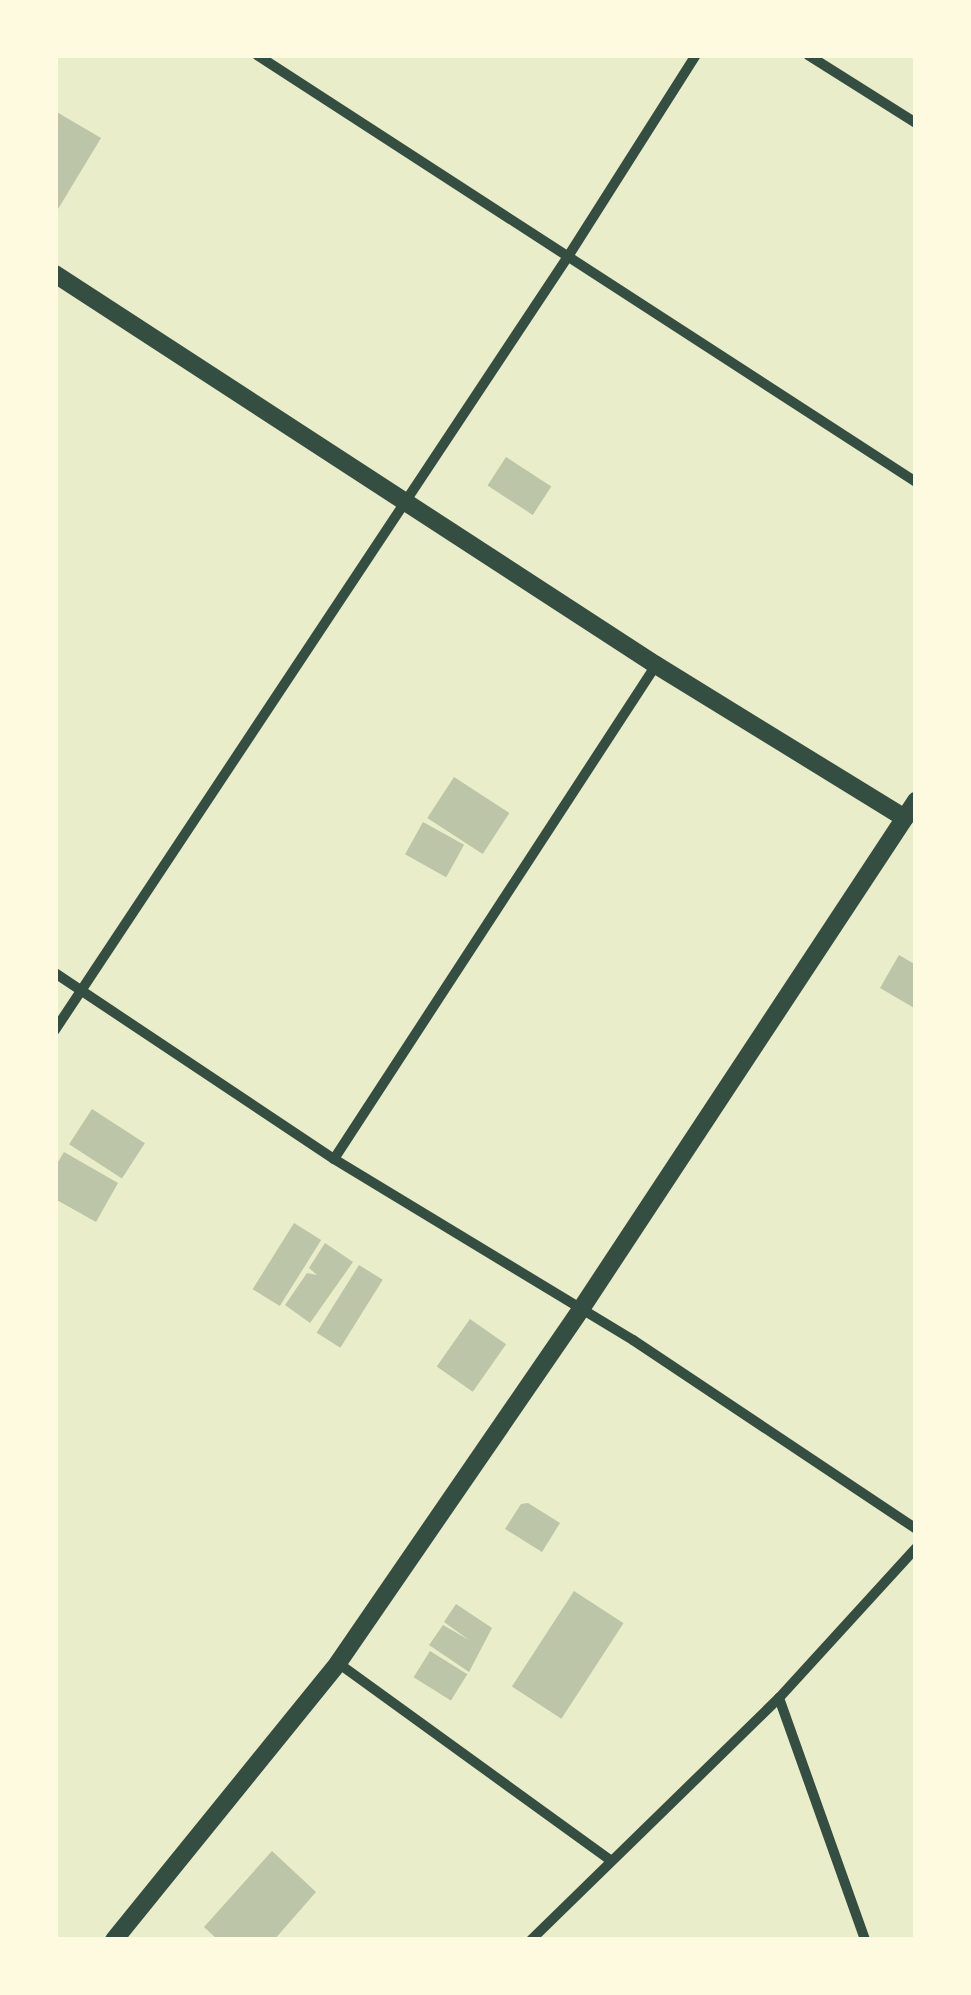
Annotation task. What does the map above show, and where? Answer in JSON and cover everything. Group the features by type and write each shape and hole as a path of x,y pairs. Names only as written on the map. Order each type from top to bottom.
{"street":[{"path":"257,55 916,482"},
{"path":"55,1030 403,500 569,256 696,55"},
{"path":"808,55 916,123"},
{"path":"55,274 656,664 910,822"},
{"path":"334,1159 656,664"},
{"path":"114,1940 338,1664 910,822 916,801"},
{"path":"55,973 334,1159 581,1309 916,1529"},
{"path":"531,1940 779,1698 916,1548"},
{"path":"338,1664 610,1860"},
{"path":"779,1698 865,1940"}],"building":[{"path":"55,111 101,138 55,214"},
{"path":"506,457 551,486 533,515 487,486"},
{"path":"454,777 509,813 483,854 427,818"},
{"path":"423,822 464,845 446,877 405,854"},
{"path":"899,955 916,965 916,1009 880,988"},
{"path":"92,1109 145,1143 122,1179 69,1144"},
{"path":"64,1152 118,1183 96,1222 55,1199 55,1167"},
{"path":"294,1223 321,1240 280,1306 253,1289"},
{"path":"325,1243 353,1262 310,1323 285,1305 307,1273 317,1275 309,1268"},
{"path":"359,1265 383,1280 340,1348 317,1333"},
{"path":"470,1319 506,1344 473,1392 437,1367"},
{"path":"528,1503 560,1523 542,1552 505,1529 521,1504"},
{"path":"574,1591 623,1623 561,1719 512,1687"},
{"path":"456,1604 492,1628 469,1672 429,1645 443,1625 469,1640 444,1622"},
{"path":"430,1651 467,1674 451,1701 414,1677"},
{"path":"272,1851 316,1892 274,1940 218,1940 204,1927"}]}
